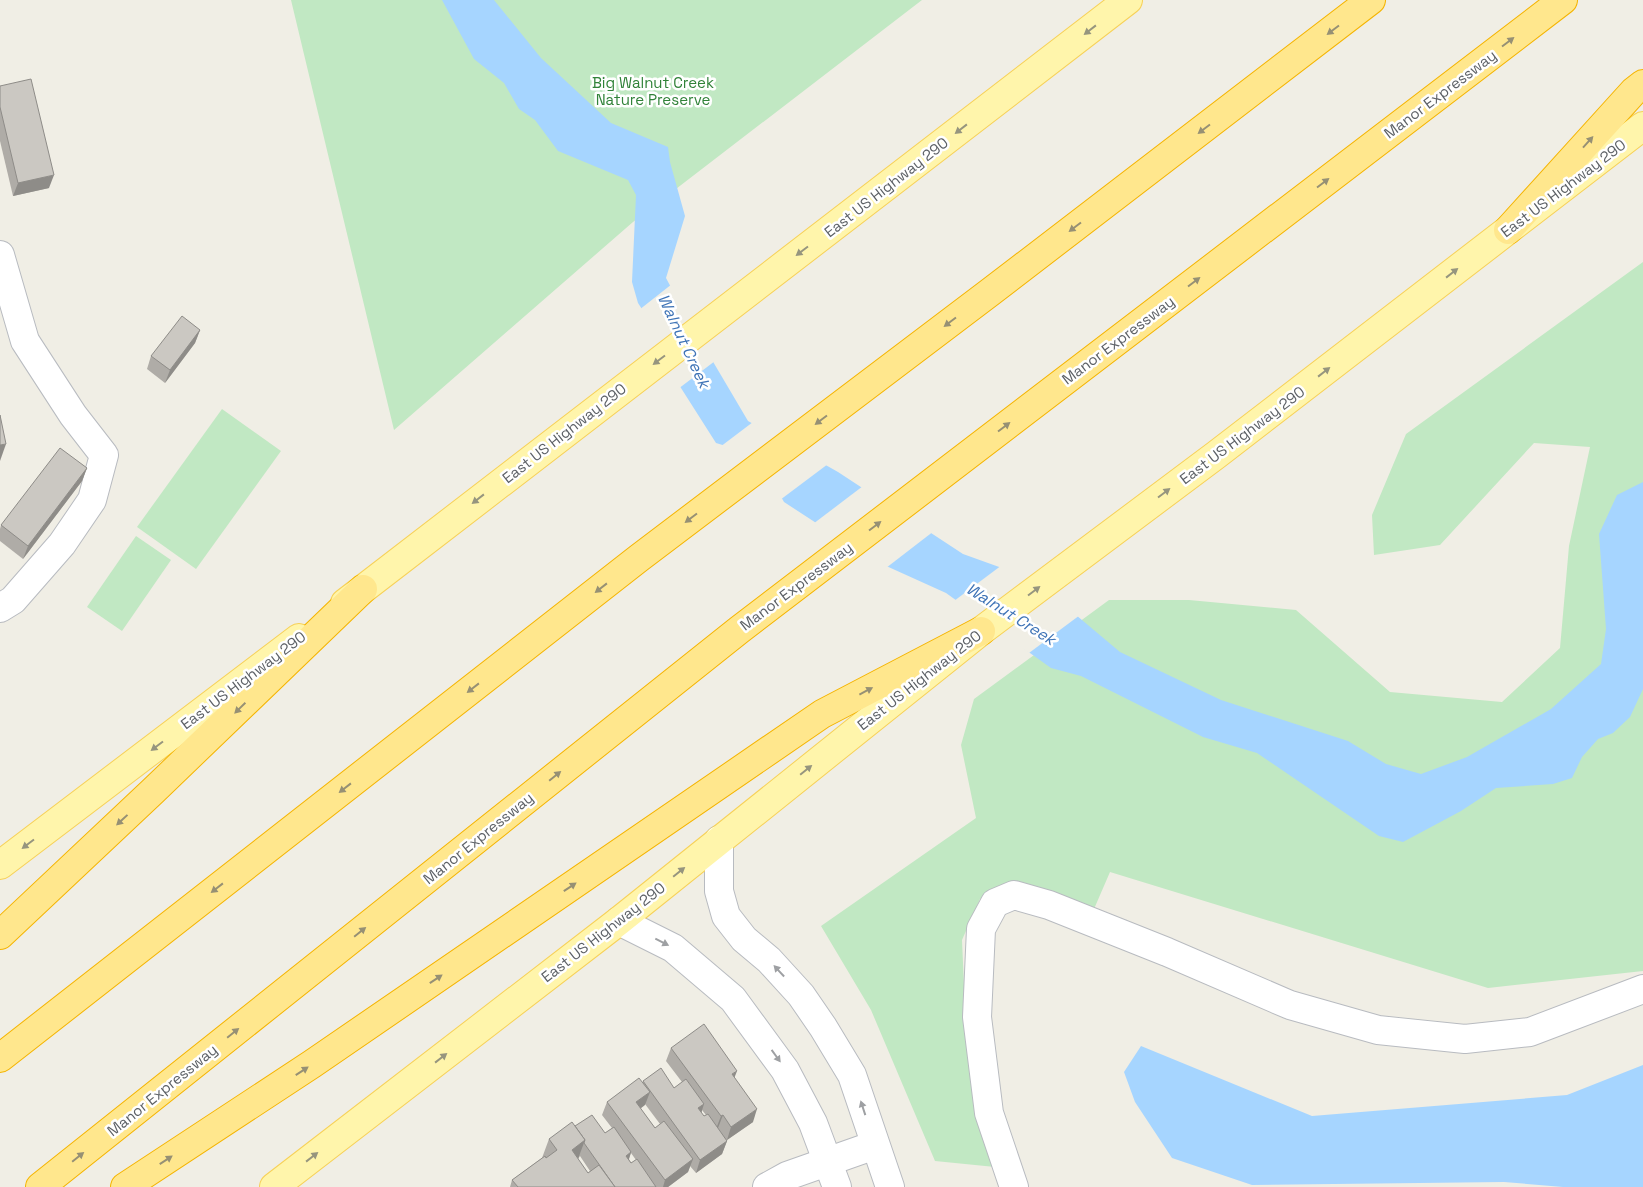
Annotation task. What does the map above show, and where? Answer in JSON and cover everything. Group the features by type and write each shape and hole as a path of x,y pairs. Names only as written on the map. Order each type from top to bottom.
{"highway":[{"path":"0,1058 639,558 1371,0"},
{"name":"Manor Expressway","path":"40,1187 739,630 1563,0"},
{"path":"1508,230 1634,91 1643,84"},
{"path":"0,935 363,589"},
{"path":"125,1187 312,1064 822,714 981,631"}],"main road":[{"name":"East US Highway 290","path":"0,865 363,589 1128,0"},
{"name":"East US Highway 290","path":"274,1187 619,920 981,631 1216,455 1643,126"}],"street":[{"path":"0,255 25,341 73,415 104,455 92,500 62,544 13,600 0,608"},
{"path":"719,840 719,891 726,916 744,939 769,960 801,995 823,1027 852,1075 890,1187"},
{"path":"1014,1187 989,1113 977,1017 981,929 995,903 1014,895 1067,912 1290,1005 1378,1030 1465,1039 1530,1032 1643,989"},
{"path":"619,920 674,948 733,999 785,1070 813,1123 837,1187"},
{"path":"767,1187 787,1176 875,1145"}],"green space":[{"name":"Big Walnut Creek Nature Preserve","path":"291,0 922,0 633,222 394,430"},
{"path":"1643,262 1643,971 1488,988 1110,872 1094,909 1021,883 980,899 962,940 966,1031 995,1167 935,1161 871,1010 821,926 976,818 961,745 974,699 1109,600 1189,600 1296,610 1390,692 1502,702 1560,648 1569,546 1590,447 1534,443 1440,545 1374,555 1372,515 1406,434"},
{"path":"222,409 281,451 196,569 137,527"},
{"path":"136,536 171,560 122,631 87,607"}],"water":[{"name":"Walnut Creek","path":"442,0 494,0 541,58 611,123 668,147 670,162 685,216 666,278 748,421 838,472 963,554 1002,568 1076,615 1120,652 1221,700 1348,741 1386,764 1421,774 1467,757 1551,709 1601,664 1606,629 1599,534 1617,495 1643,482 1643,689 1630,717 1613,733 1598,739 1582,757 1572,778 1553,784 1496,788 1461,811 1403,842 1379,836 1257,753 1203,737 1081,676 1051,668 946,593 873,560 784,502 766,470 749,453 716,443 674,377 664,343 638,303 632,282 636,195 628,180 558,151 535,120 519,109 504,83 474,59"},
{"path":"1141,1046 1312,1116 1567,1095 1643,1065 1643,1187 1563,1187 1504,1182 1252,1185 1172,1158 1135,1102 1124,1072"}],"pier":[{"path":"672,284 715,361 678,389 672,378 661,344 639,310"},
{"path":"753,422 828,464 780,500 764,472 747,455 720,447"},
{"path":"863,486 934,531 886,568 871,562 813,524"},
{"path":"1002,565 1080,615 1029,653 954,601"}],"building":[{"path":"31,79 54,175 18,183 0,107 0,86"},
{"path":"182,316 200,330 170,370 151,356"},
{"path":"0,415 6,444 0,445"},
{"path":"60,448 87,468 28,546 1,525"},
{"path":"704,1024 737,1071 732,1074 757,1109 731,1127 671,1048"},
{"path":"661,1068 674,1088 686,1079 704,1104 698,1108 704,1116 708,1114 727,1141 700,1160 643,1081"},
{"path":"639,1078 650,1092 636,1102 655,1128 664,1121 693,1159 665,1180 607,1102"},
{"path":"592,1115 605,1133 614,1127 631,1152 626,1156 631,1163 637,1159 656,1187 615,1187 584,1143 585,1140 575,1126"},
{"path":"572,1122 585,1140 572,1150 588,1173 599,1165 615,1187 518,1187 512,1180 545,1156 546,1158 557,1150 549,1139"}]}
